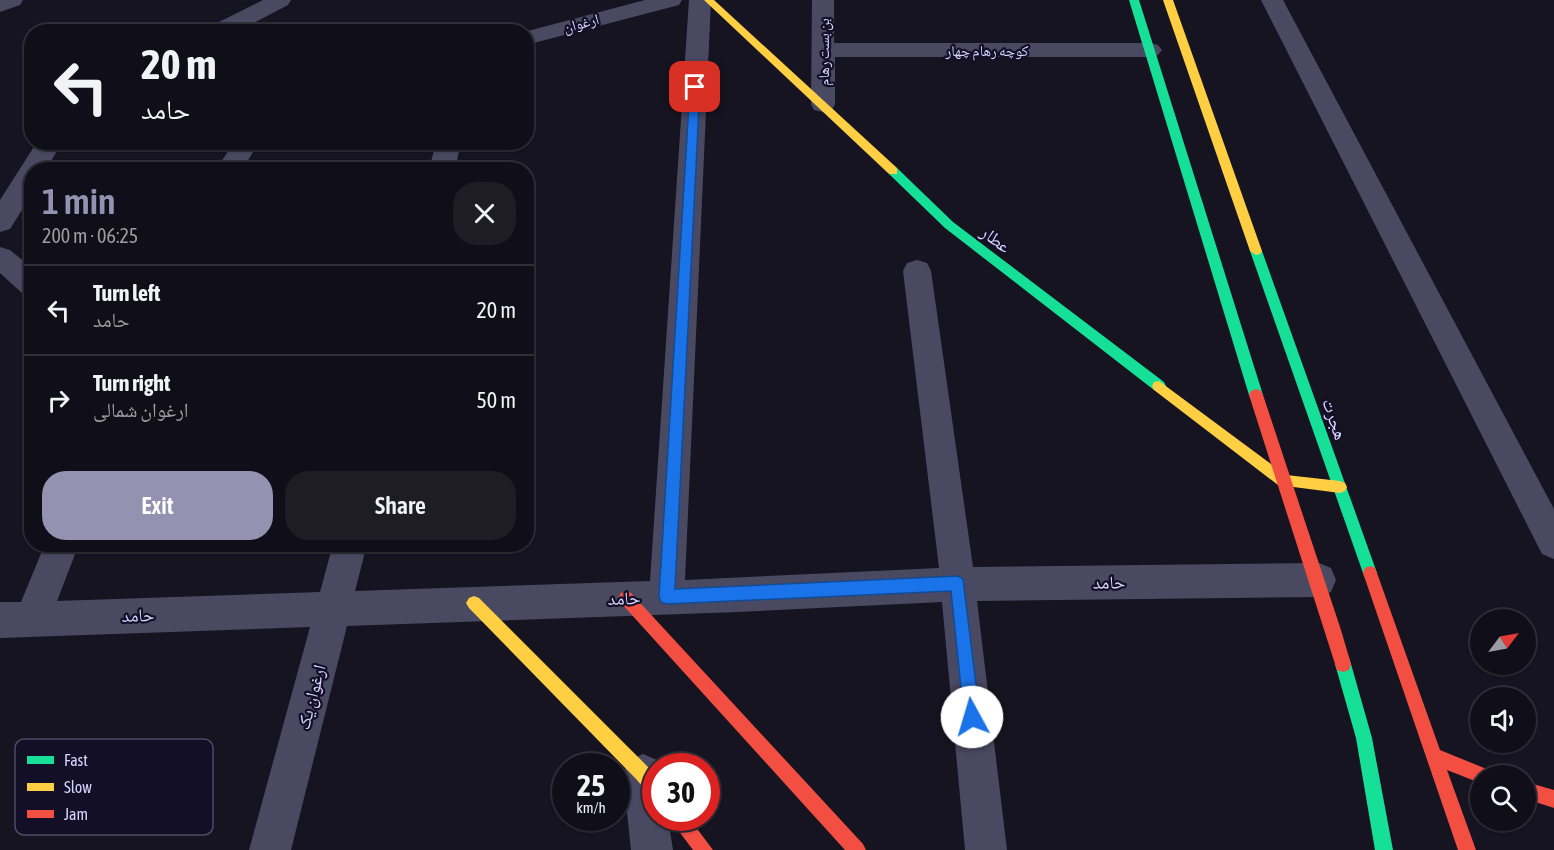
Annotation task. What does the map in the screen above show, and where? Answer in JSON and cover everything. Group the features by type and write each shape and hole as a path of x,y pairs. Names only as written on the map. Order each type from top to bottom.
{"street":[{"path":"0,5 12,0"},
{"path":"236,24 280,0"},
{"name":"ارغوان","path":"534,36 671,0"},
{"path":"667,596 700,0"},
{"name":"عطار","path":"709,0 823,104 949,225 1283,481"},
{"name":"بن بست رهام","path":"823,0 823,104"},
{"path":"1134,0 1283,481 1319,580 1364,738 1383,850"},
{"name":"هجرت","path":"1168,0 1467,850"},
{"path":"1272,0 1554,543"},
{"name":"کوچه رهام چهار","path":"823,50 1150,50"},
{"path":"39,162 49,150"},
{"path":"0,222 24,184"},
{"path":"0,257 24,278"},
{"path":"917,271 958,584 986,850"},
{"path":"1283,481 1340,487"},
{"path":"16,619 57,552"},
{"name":"ارغوان یک","path":"270,850 348,552"},
{"name":"حامد","path":"16,619 958,584 1319,580"},
{"path":"626,598 857,850"},
{"path":"474,603 642,775"},
{"path":"1436,757 1470,771"},
{"path":"1536,794 1554,799"},
{"path":"651,831 652,850"},
{"path":"689,831 704,850"}],"traffic: fast":[{"path":"1134,0 1256,395"},
{"path":"893,171 949,225 1159,386"},
{"path":"1256,251 1370,573"},
{"path":"1343,664 1364,738 1384,850"}],"traffic: slow":[{"path":"709,0 893,171"},
{"path":"1168,0 1256,251"},
{"path":"1159,386 1283,481 1340,487"},
{"path":"474,603 642,773"}],"traffic: jam":[{"path":"1256,395 1343,664"},
{"path":"1370,573 1467,850"},
{"path":"626,598 857,850"},
{"path":"1436,757 1470,771"},
{"path":"1536,794 1554,799"},
{"path":"689,831 704,850"}],"route":[{"path":"695,87 667,596 738,595 958,584 972,717"}]}
